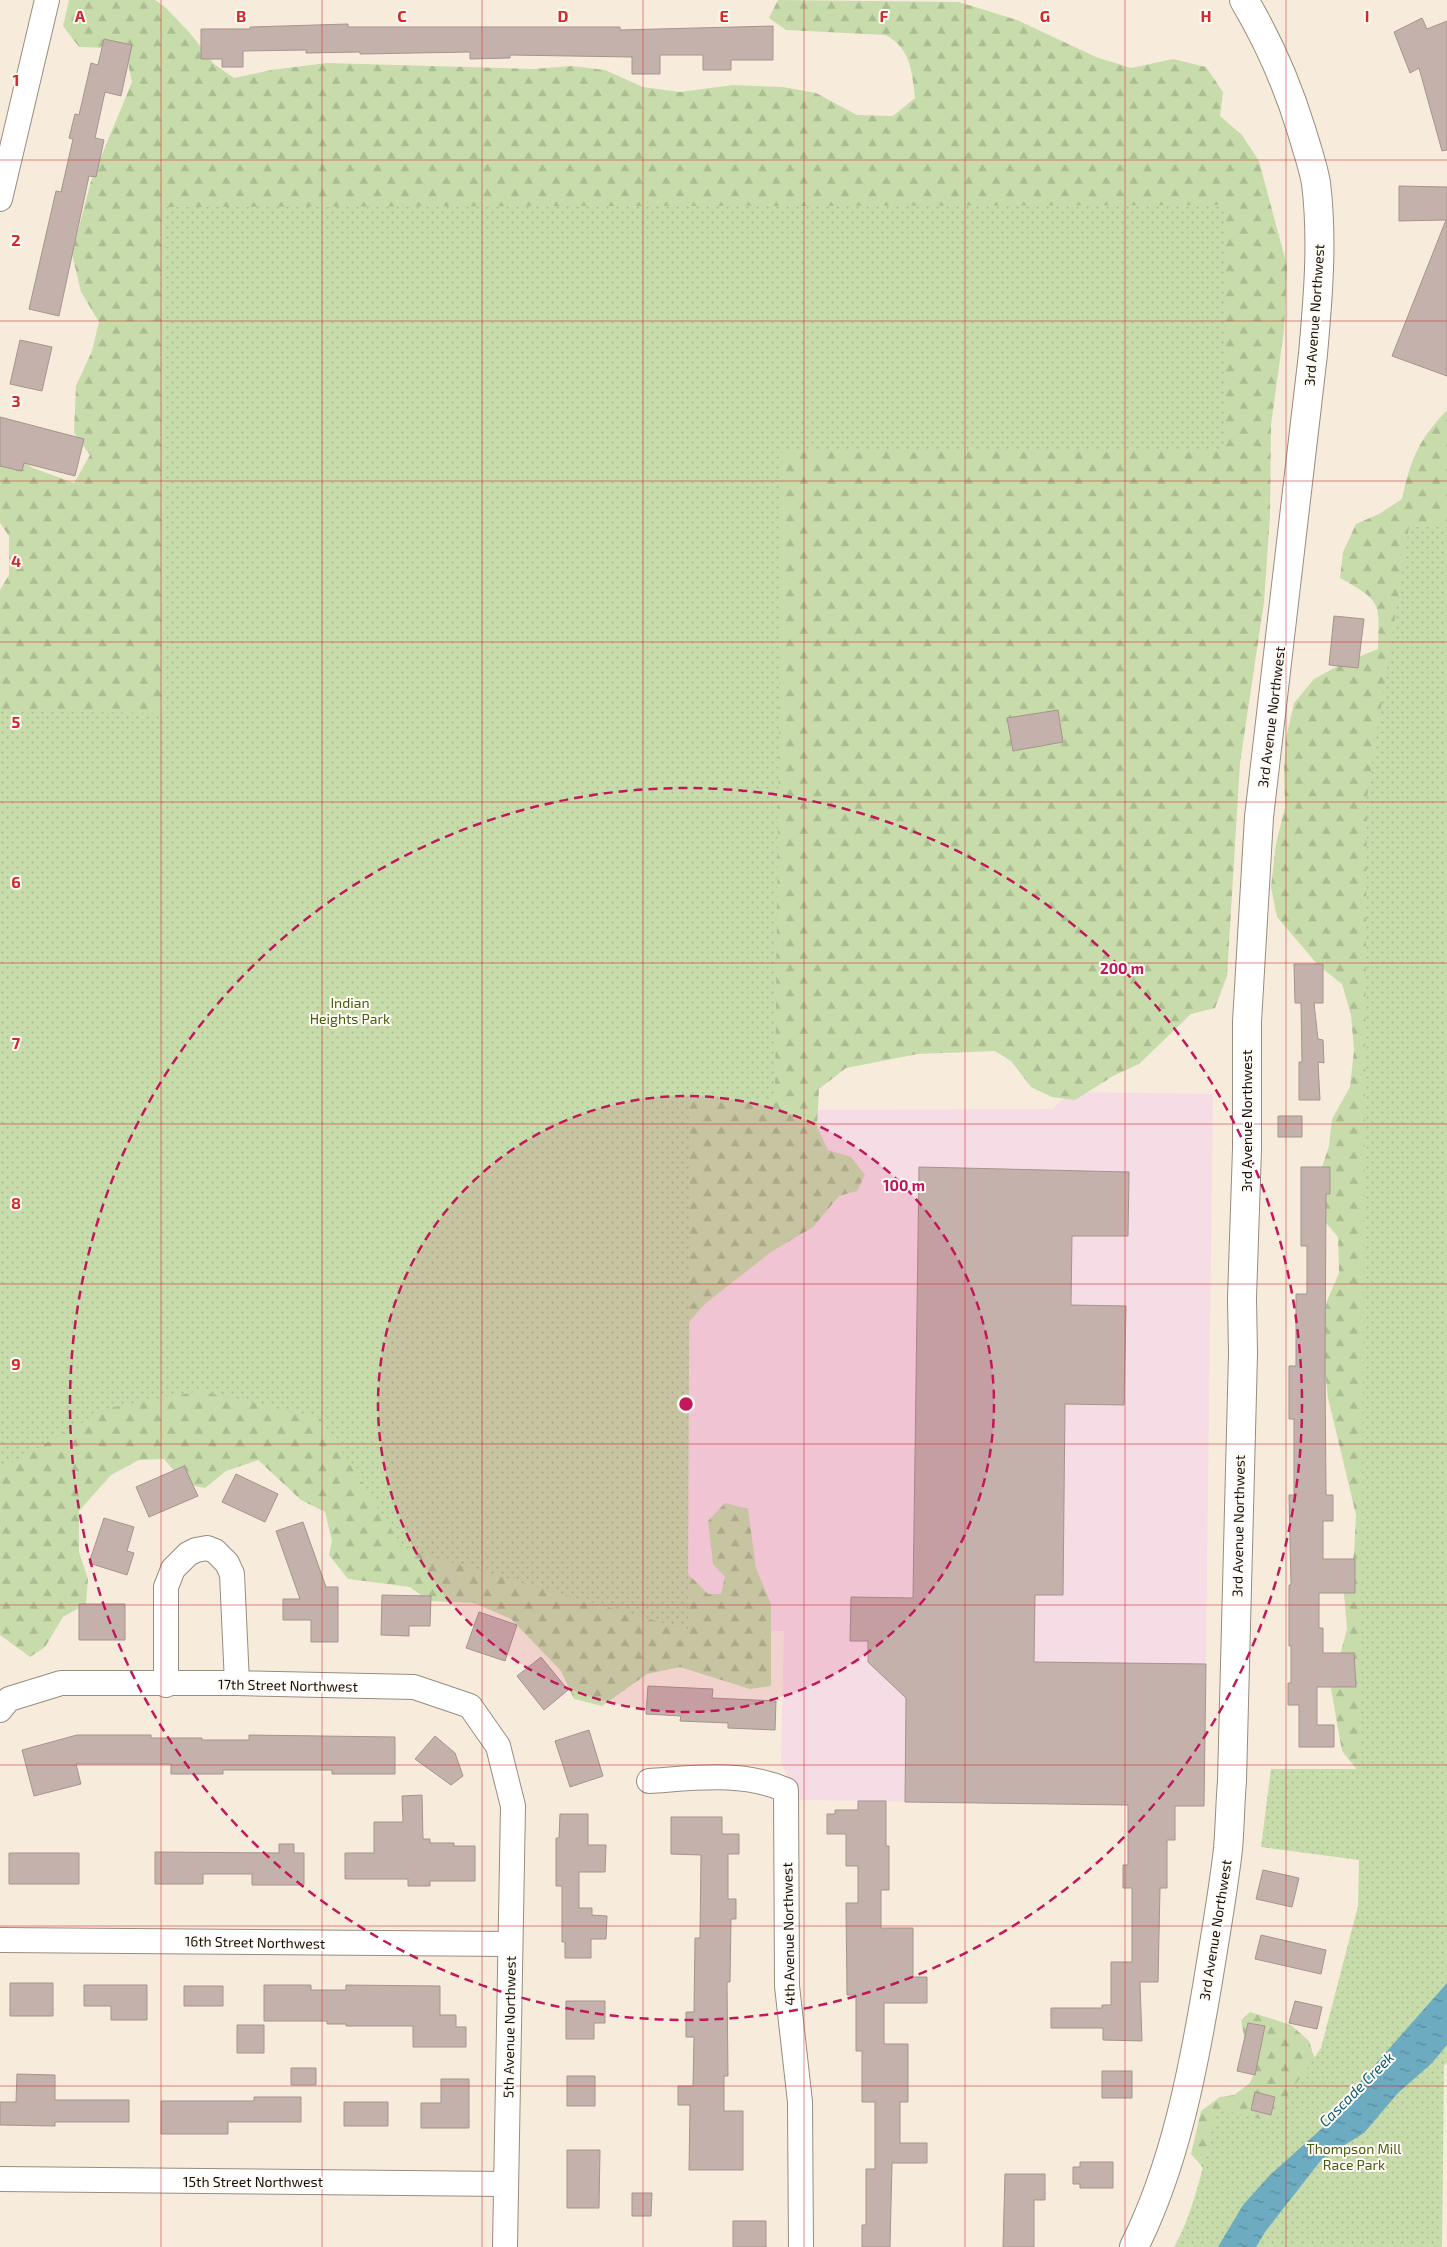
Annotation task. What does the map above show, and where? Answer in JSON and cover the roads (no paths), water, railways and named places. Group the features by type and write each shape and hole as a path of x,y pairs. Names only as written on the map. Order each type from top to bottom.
{"main road":[{"name":"3rd Avenue Northwest","path":"1134,2247 1148,2219 1161,2183 1198,2042 1228,1850 1232,1781 1243,1354 1242,1298 1247,1149 1247,1022 1254,879 1259,817 1312,364 1318,292 1318,210 1313,173 1298,118 1281,73 1257,22 1244,0"}],"street":[{"path":"0,199 47,0"},
{"path":"166,1685 166,1586 178,1562 196,1550 207,1548 215,1551 227,1563 232,1574 237,1683"},
{"name":"17th Street Northwest","path":"0,1710 9,1699 61,1683 166,1685 237,1683 414,1687 470,1706 498,1746 513,1806"},
{"name":"4th Avenue Northwest","path":"649,1782 706,1777 766,1781 786,1790 787,1986 800,2102 802,2247"},
{"name":"5th Avenue Northwest","path":"505,2247 513,1806"},
{"name":"16th Street Northwest","path":"0,1940 510,1944"},
{"name":"15th Street Northwest","path":"0,2179 505,2184"}],"water":[{"name":"Cascade Creek","path":"1447,1983 1447,2045 1431,2064 1398,2093 1364,2133 1322,2159 1265,2232 1256,2247 1218,2247 1243,2205 1270,2175 1329,2122 1358,2084"}],"park label":[{"name":"Indian Heights Park","path":"350,1010"},
{"name":"Thompson Mill Race Park","path":"1354,2156"}]}
